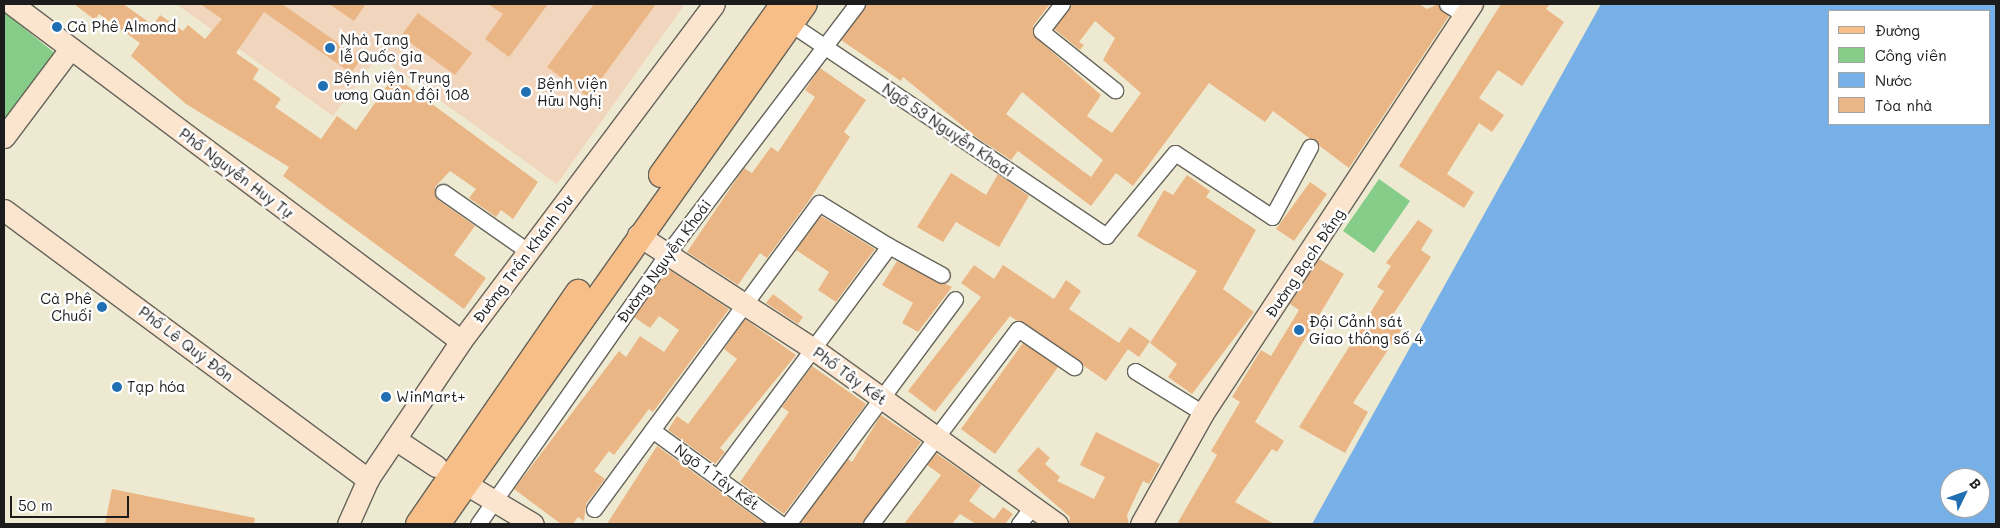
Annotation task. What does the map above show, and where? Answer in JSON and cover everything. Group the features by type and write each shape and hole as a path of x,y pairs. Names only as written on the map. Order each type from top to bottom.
{"main road":[{"path":"418,524 787,14 805,4"},
{"path":"438,524 638,235 787,14"}],"street":[{"name":"Phố Nguyễn Huy Tự","path":"12,4 462,341"},
{"name":"Đường Trần Khánh Dư","path":"348,524 368,479 462,341 714,4"},
{"name":"Đường Nguyễn Khoái","path":"478,524 667,254 857,4"},
{"path":"1062,4 1041,31 1115,90"},
{"path":"1447,4 1469,10"},
{"name":"Đường Bạch Đằng","path":"1141,524 1203,413 1469,10"},
{"name":"Ngõ 53 Nguyễn Khoái","path":"787,14 825,47 1106,236 1175,153 1272,217 1310,147"},
{"path":"4,137 70,49"},
{"path":"444,192 529,252"},
{"path":"594,509 746,308 819,203 889,246 942,275"},
{"name":"Phố Lê Quý Đôn","path":"4,210 368,479"},
{"name":"Phố Tây Kết","path":"638,235 746,308 812,348 936,438 1025,516 1057,524"},
{"path":"718,476 889,246"},
{"path":"788,524 955,299"},
{"path":"871,524 1018,329 1074,367"},
{"path":"1135,371 1203,413"},
{"name":"Ngõ 1 Tây Kết","path":"652,430 718,476 781,524"},
{"path":"395,439 436,466"},
{"path":"476,490 493,502 533,524"}],"shaded area":[{"name":"Bệnh viện Hữu Nghị","path":"176,4 685,4 557,184 378,56 333,116"}],"green space":[{"path":"4,12 56,54 4,126"},
{"path":"1379,179 1410,201 1374,253 1343,231"}],"water":[{"path":"1601,4 1996,4 1996,524 1312,524"}],"building":[{"path":"74,4 123,4 153,25 160,15 183,31 188,25 205,39 222,19 200,4 282,4 361,59 351,73 264,12 236,53 259,69 253,79 281,99 275,107 321,139 337,116 356,130 394,76 538,182 513,219 501,210 496,217 469,198 476,189 450,171 435,187 437,199 475,226 454,255 486,278 464,309 283,176 289,167 186,104 131,56 140,43 99,14 95,20"},
{"name":"Nhà Tang lễ Quốc gia","path":"329,4 366,4 354,21"},
{"path":"488,4 548,4 509,57 485,39 503,14"},
{"path":"594,4 656,4 588,97 547,67"},
{"path":"866,4 1050,4 1033,26 1033,35 1101,95 1087,116 1112,133 1141,93 1103,60 1115,38 1095,21 1079,42 1084,45 1080,50 1054,29 1071,4 1419,4 1427,9 1438,4 1449,16 1349,168 1273,111 1265,122 1209,83 1133,186 1116,173 1091,206 1018,151 1011,160 976,137 903,77 901,81 841,40","holes":["1022,92 1103,160 1091,177 1006,114"]},
{"path":"1501,4 1550,4 1546,9 1564,22 1522,86 1498,70 1479,98 1504,115 1492,132 1479,123 1447,174 1474,192 1464,208 1399,166"},
{"path":"418,13 472,53 455,75 401,36"},
{"path":"820,68 866,100 844,132 850,137 808,202 767,258 760,253 738,285 687,252 744,168 752,173 771,147 778,152 815,97 805,90"},
{"path":"951,173 986,195 998,174 1029,196 999,247 956,222 943,242 917,227"},
{"path":"1187,175 1210,191 1206,197 1256,230 1223,289 1254,312 1192,394 1168,377 1177,364 1150,343 1197,271 1137,236 1164,190 1173,195"},
{"path":"1310,182 1327,194 1294,241 1276,229"},
{"path":"821,216 875,249 836,302 818,290 829,272 796,250"},
{"path":"1418,220 1433,230 1421,250 1431,257 1392,316 1405,324 1353,403 1368,412 1345,453 1299,427 1384,291 1377,287 1391,266 1386,263"},
{"path":"1319,259 1344,274 1255,422 1284,441 1277,452 1272,449 1235,502 1274,524 1177,524 1217,455 1211,451 1240,402 1232,397 1261,350 1271,356 1299,310 1290,304"},
{"path":"897,261 952,287 918,332 902,323 913,303 882,285"},
{"path":"974,265 994,279 1003,265 1054,299 1066,280 1081,291 1069,309 1128,349 1106,381 1010,316 935,412 908,391 981,297 961,283"},
{"path":"668,269 729,309 653,412 649,409 614,455 609,451 594,471 605,479 586,504 584,521 578,517 573,524 561,524 514,489 619,351 626,357 640,336 664,352 679,330 659,316 650,328 634,317"},
{"path":"773,294 803,317 798,324 766,303"},
{"path":"745,319 796,355 720,448 725,452 715,464 668,430 677,416 688,424 737,359 724,349"},
{"path":"1130,327 1150,341 1139,357 1119,343"},
{"path":"1023,343 1058,367 995,454 961,429"},
{"path":"812,366 866,404 784,514 740,482 789,412 782,407"},
{"path":"881,415 921,442 862,524 799,524 848,459 852,462"},
{"path":"1096,432 1160,464 1149,484 1143,481 1127,515 1129,524 1069,524 1070,517 1017,471 1038,447 1050,458 1045,464 1060,477 1057,481 1094,499 1105,477 1080,465"},
{"path":"657,446 765,524 607,524"},
{"path":"936,453 981,485 969,501 994,519 1003,507 1013,514 1005,524 976,524 960,514 952,524 904,524 941,475 927,465"},
{"path":"112,489 255,518 254,524 105,524"}],"place":[{"name":"Cà Phê Almond","path":"57,27"},
{"name":"Nhà Tang lễ Quốc gia","path":"330,48"},
{"name":"Bệnh viện Trung ương Quân đội 108","path":"323,86"},
{"name":"Bệnh viện Hữu Nghị","path":"526,92"},
{"name":"Cà Phê Chuối","path":"102,307"},
{"name":"Đội Cảnh sát Giao thông số 4","path":"1299,330"},
{"name":"Tạp hóa","path":"117,387"},
{"name":"WinMart+","path":"386,397"}]}
